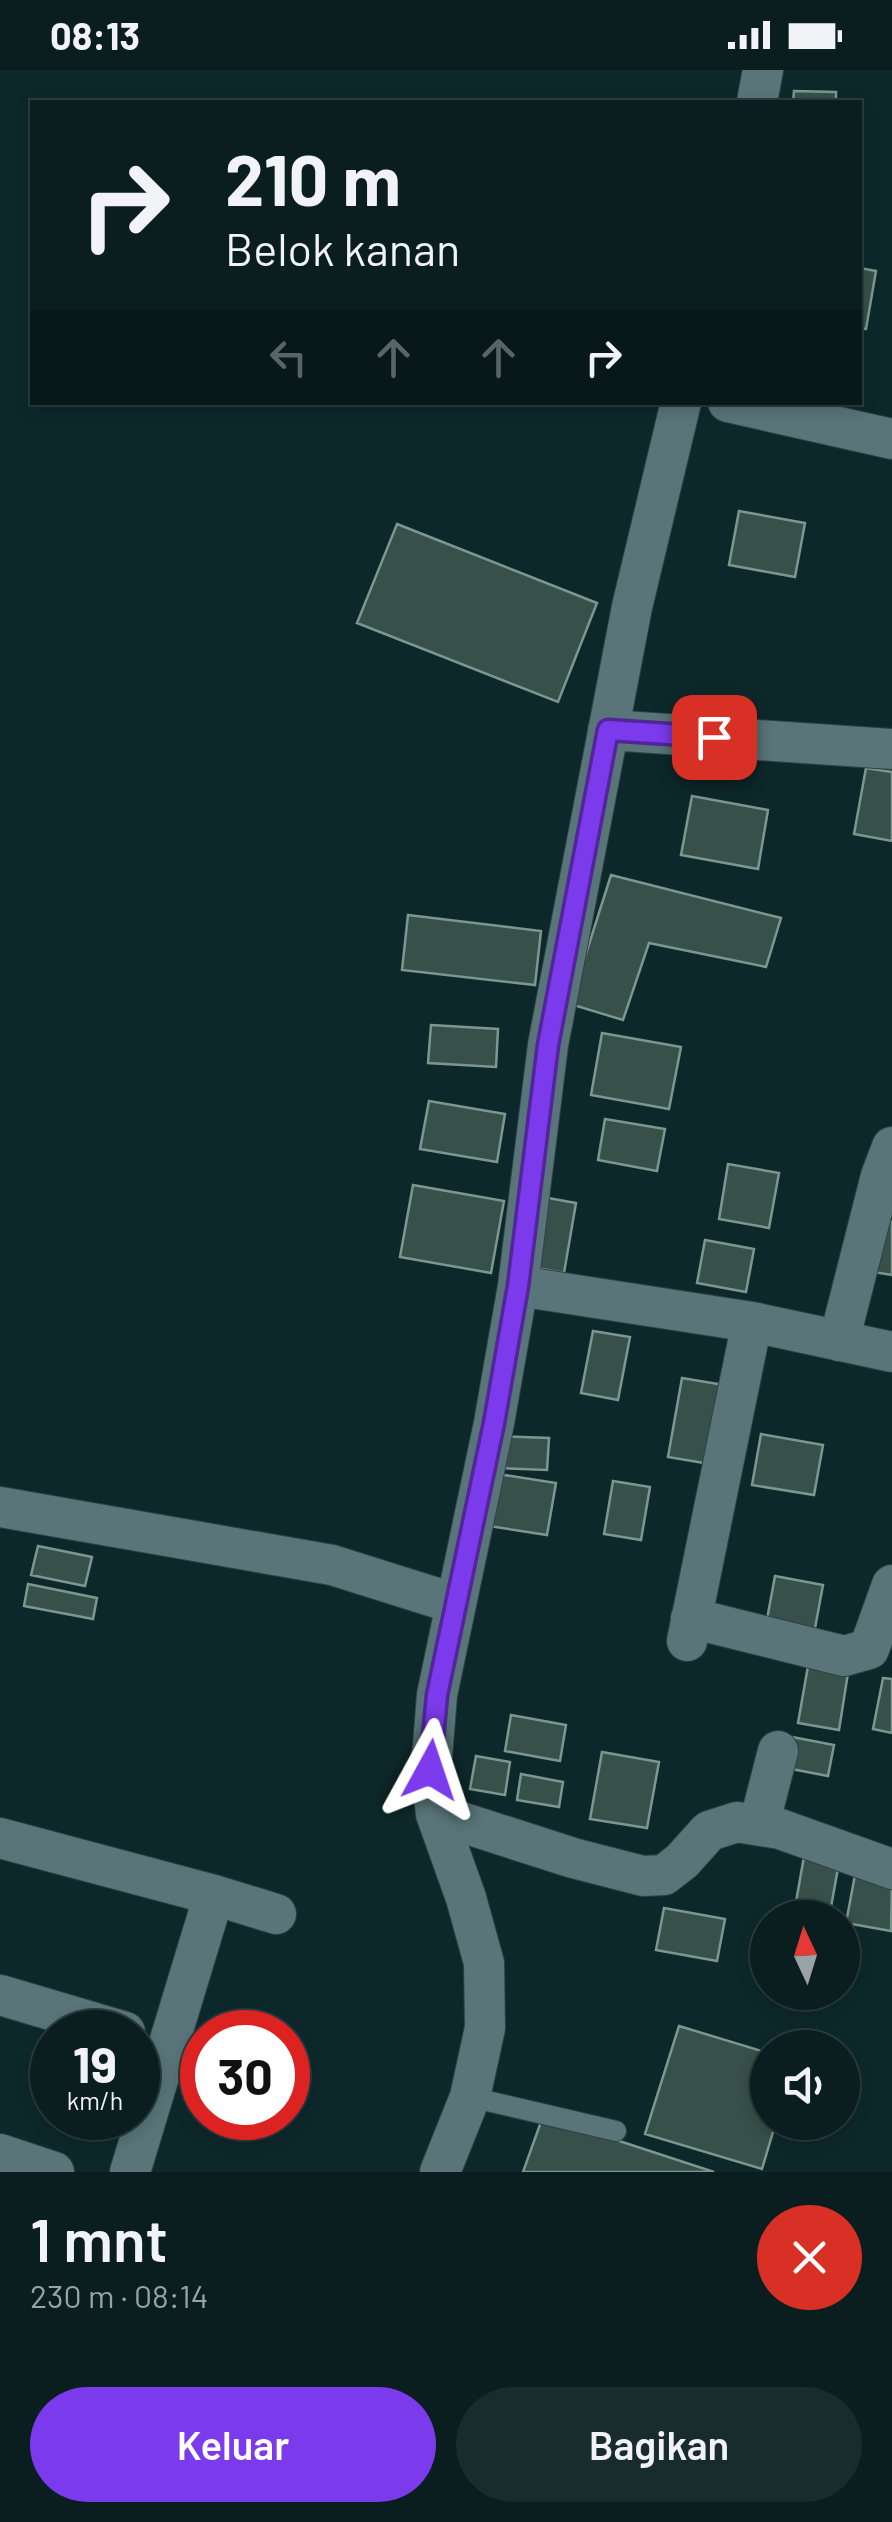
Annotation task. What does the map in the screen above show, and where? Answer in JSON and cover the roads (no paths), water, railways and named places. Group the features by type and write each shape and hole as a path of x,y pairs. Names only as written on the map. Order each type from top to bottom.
{"street":[{"path":"758,100 763,70"},
{"path":"440,2172 470,2098 486,2028 484,1963 436,1814 430,1770 436,1714 518,1286 548,1045 632,607 681,405"},
{"path":"741,405 892,439"},
{"path":"608,730 892,749"},
{"path":"839,1341 880,1176 891,1153"},
{"path":"518,1286 752,1322 892,1352"},
{"path":"752,1322 689,1630 844,1656 869,1649 892,1585"},
{"path":"0,1507 332,1566 456,1604"},
{"path":"759,1825 778,1751"},
{"path":"436,1814 643,1876 664,1875 709,1831 737,1822 780,1829 892,1869"},
{"path":"0,1838 276,1914"},
{"path":"130,2172 214,1895"},
{"path":"0,1995 51,2010"},
{"path":"0,2154 54,2172"}],"lane":[{"path":"470,2098 616,2132"}]}
